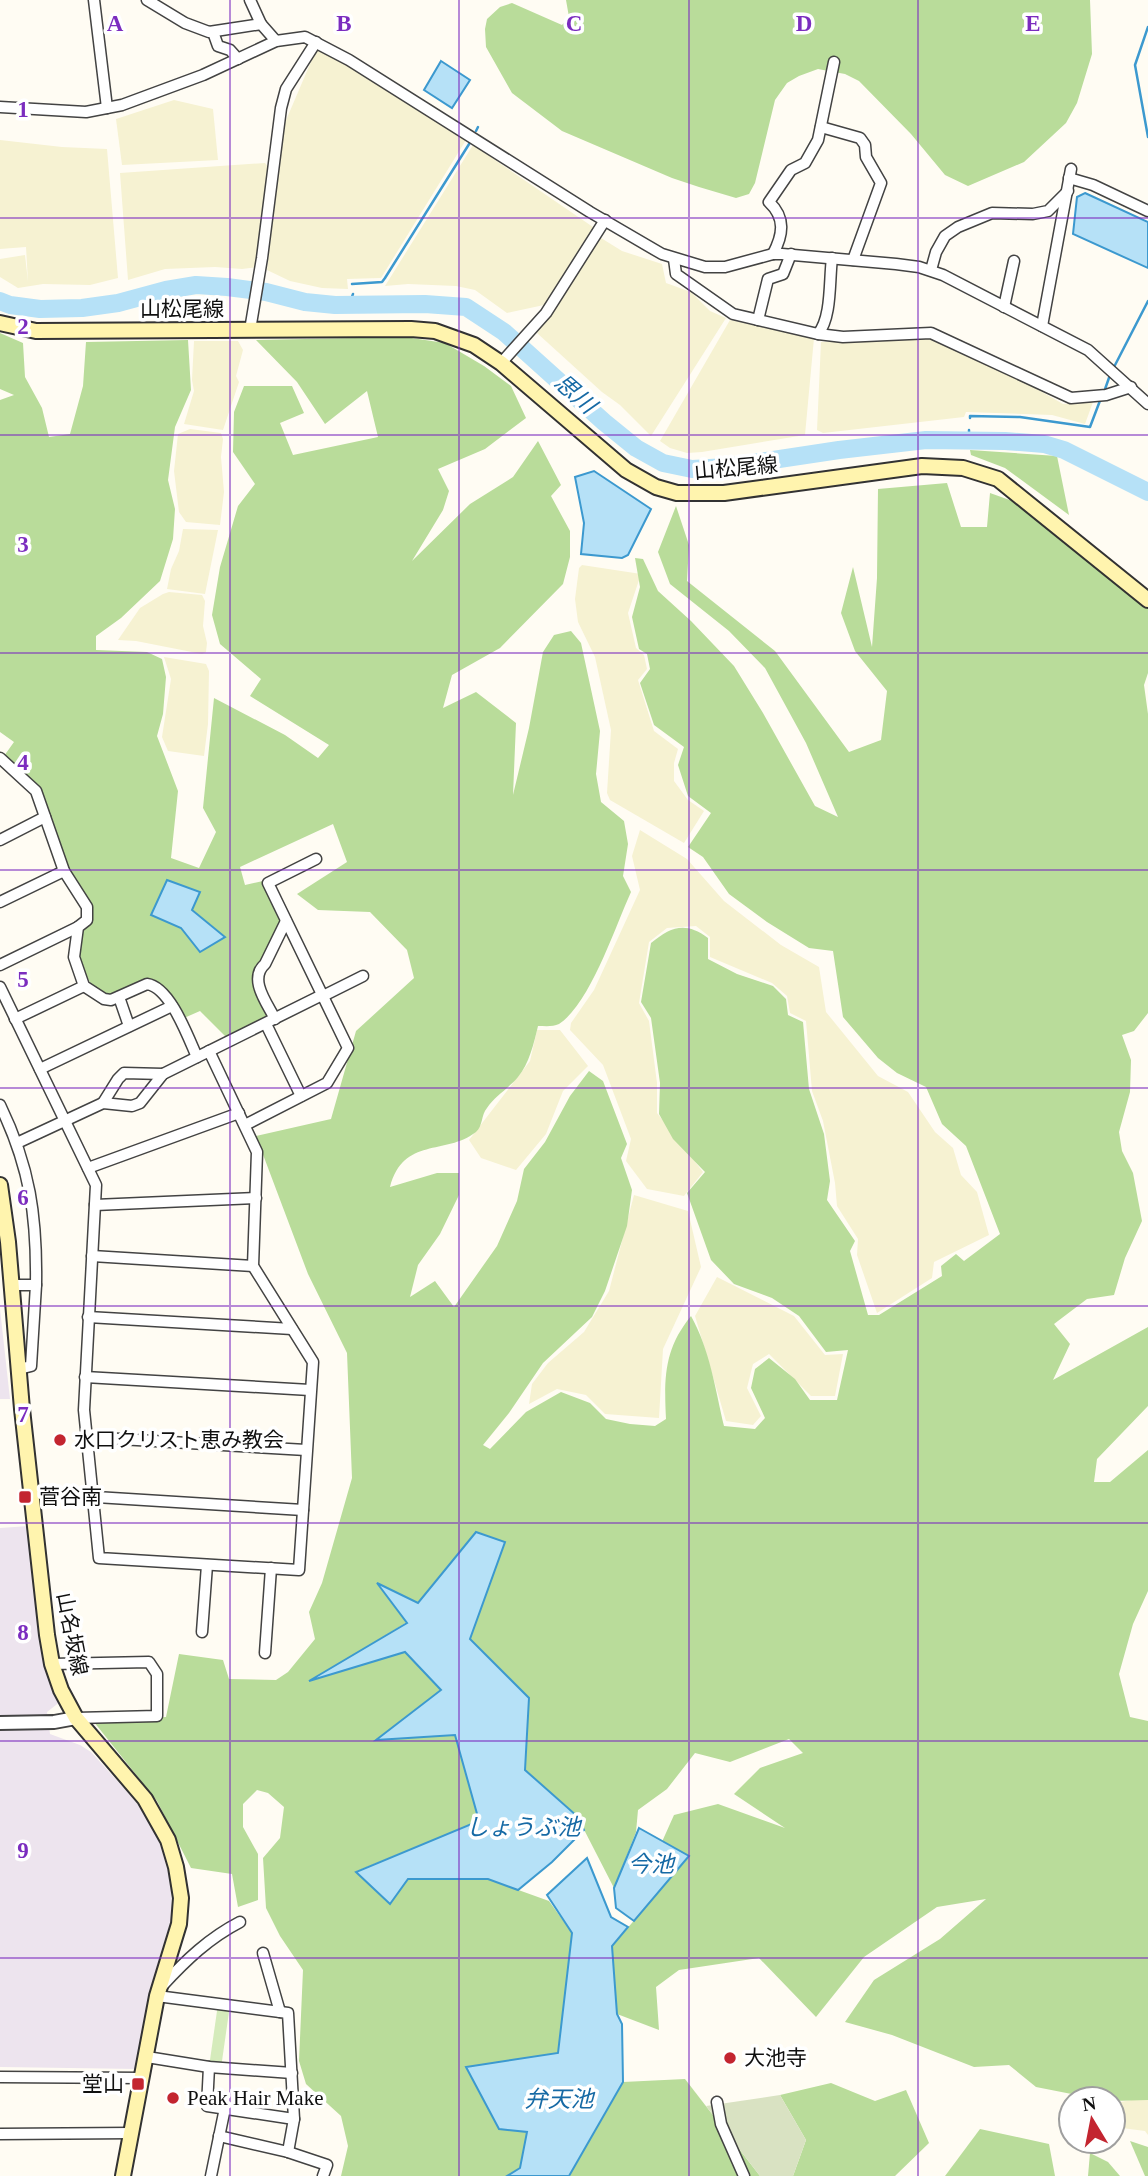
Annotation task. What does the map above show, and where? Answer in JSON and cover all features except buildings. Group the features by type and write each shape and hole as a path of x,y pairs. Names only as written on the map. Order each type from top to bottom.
{"main road":[{"name":"山松尾線","path":"0,323 36,331 435,331 506,358 626,470 656,487 677,493 724,493 922,466 963,468 998,480 1148,600"},
{"name":"山名坂線","path":"0,1185 52,1664 61,1690 76,1718 145,1799 168,1840 181,1898 179,1924 158,1992 123,2176"}],"street":[{"path":"94,0 107,108"},
{"path":"147,0 185,23 213,32 261,24"},
{"path":"250,0 261,24 276,41"},
{"path":"213,32 218,46 230,50 238,59"},
{"path":"0,107 86,112 122,105 203,75 276,41 305,37 349,60 662,254 705,267 724,267 773,254 791,254 896,264 931,271 1088,350 1148,404"},
{"path":"250,330 281,108 286,89 316,43"},
{"path":"773,254 782,234 782,226 779,215 769,202 791,170 805,163 811,155 821,127 834,62"},
{"path":"821,127 860,138 865,145 866,157 881,183 853,260"},
{"path":"1042,326 1070,174 1148,211"},
{"path":"931,271 936,252 945,236 958,227 992,213 1032,214 1048,211 1068,191"},
{"path":"506,358 545,313 605,220"},
{"path":"758,320 768,279 783,274 791,254"},
{"path":"818,334 825,326 832,258"},
{"path":"674,259 676,274 733,314 818,334 843,337 931,333 1071,398 1102,396 1131,387"},
{"path":"1004,307 1014,261"},
{"path":"0,758 36,791 64,872 87,907 87,920 0,965"},
{"path":"0,776 13,770"},
{"path":"0,840 45,817"},
{"path":"245,1125 327,1083 348,1048 268,883 316,859"},
{"path":"0,902 64,872"},
{"path":"286,921 265,964 259,969 257,983 301,1096"},
{"path":"78,926 74,957 84,986 104,999 119,998 147,984 153,985 172,1006 197,1057"},
{"path":"103,1103 124,1073 163,1073 363,976"},
{"path":"15,1019 84,986"},
{"path":"0,987 96,1185 84,1410 99,1558 299,1570 313,1362 253,1266 257,1152 209,1051"},
{"path":"119,998 129,1026"},
{"path":"40,1069 172,1006"},
{"path":"17,1143 103,1103 140,1103 163,1073"},
{"path":"0,1105 17,1143 28,1178 35,1217 36,1285 31,1366 19,1368"},
{"path":"88,1167 239,1113"},
{"path":"95,1205 256,1198"},
{"path":"92,1256 253,1266"},
{"path":"12,1285 36,1285"},
{"path":"89,1317 292,1329"},
{"path":"86,1377 310,1390"},
{"path":"86,1437 306,1450"},
{"path":"32,1493 303,1510"},
{"path":"202,1632 207,1565"},
{"path":"265,1653 271,1568"},
{"path":"0,1723 157,1716 157,1674 149,1662 52,1664"},
{"path":"158,1992 191,1955 221,1931 240,1922"},
{"path":"263,1953 280,2012"},
{"path":"158,1992 288,2013 294,2119 288,2152"},
{"path":"147,2057 209,2067 292,2073"},
{"path":"209,2067 207,2106 294,2119"},
{"path":"0,2077 143,2078"},
{"path":"717,2102 721,2124 744,2176"},
{"path":"211,2176 225,2108"},
{"path":"0,2134 132,2133"},
{"path":"219,2136 288,2152 327,2165 323,2176"}],"shaded area":[{"path":"316,50 333,56 466,140 381,278 347,279 348,289 322,288 290,281 267,270 284,125"},
{"path":"174,100 213,109 218,160 122,165 116,119"},
{"path":"0,140 107,149 118,278 90,285 43,284 18,288 0,277 0,259 25,255 28,282 26,247 0,249"},
{"path":"473,145 593,227 544,305 507,313 475,290 456,286 385,286"},
{"path":"265,163 269,168 257,267 165,269 128,280 120,173"},
{"path":"601,238 622,251 662,264 666,283 691,292 710,311 726,318 651,436 620,405 537,333"},
{"path":"730,320 814,338 805,435 702,452 687,453 670,448 660,441"},
{"path":"928,338 1023,381 1063,404 1093,402 1085,424 1052,415 966,412 964,417 823,433 817,430 821,342"},
{"path":"194,341 238,341 243,350 236,376 239,382 223,430 184,424 194,391"},
{"path":"190,429 221,433 223,439 221,457 224,492 220,525 186,522 179,512 174,471 178,434"},
{"path":"183,529 218,530 205,594 167,589"},
{"path":"582,565 641,574 628,613 636,648 644,655 647,669 638,680 654,731 678,749 674,763 674,781 688,800 704,811 684,843 610,800 607,793 611,730 595,657 578,622 575,599 579,568"},
{"path":"169,592 202,595 205,601 203,626 206,652 202,654 118,640 140,608"},
{"path":"164,657 206,664 209,671 208,724 204,756 168,751 162,737 171,679"},
{"path":"640,830 687,859 724,901 781,945 819,967 826,1012 878,1076 908,1092 935,1132 953,1148 961,1175 977,1192 989,1235 934,1262 932,1278 877,1313 857,1255 858,1239 837,1206 823,1121 812,1091 806,1021 790,1013 787,996 772,983 710,957 710,937 696,926 667,928 649,942 639,1003 649,1021 657,1083 657,1113 703,1172 684,1196 647,1189 626,1161 631,1139 603,1065 570,1030 571,1023 594,990 640,890 632,856"},
{"path":"537,1030 560,1030 588,1066 563,1091 546,1134 516,1170 481,1158 469,1140 530,1061"},
{"path":"634,1195 688,1211 701,1267 663,1349 659,1418 605,1414 586,1395 557,1389 529,1404 532,1384 548,1363 584,1332 609,1291"},
{"path":"717,1277 794,1316 825,1355 843,1354 835,1396 811,1396 769,1354 753,1364 747,1388 761,1416 753,1425 726,1421 695,1316"},
{"path":"0,1309 10,1399 0,1399"},
{"path":"29,1526 47,1670 61,1701 47,1712 50,1734 91,1752 131,1796 147,1816 158,1837 171,1883 172,1916 149,1993 138,2069 0,2067 0,1528"},
{"path":"1148,2097 1148,2135 1145,2131 1127,2129 1127,2101"}],"green space":[{"path":"566,0 1090,0 1092,54 1077,103 1066,123 1024,162 968,186 945,175 911,134 859,81 845,74 818,69 799,76 787,83 775,100 755,183 749,194 736,198 672,178 562,131 512,93 486,47 487,19 500,7 512,3 562,25 569,17"},
{"path":"0,333 23,343 25,377 42,408 49,437 70,434 83,386 86,342 188,340 191,390 175,427 168,480 175,509 173,539 160,581 121,618 96,636 96,650 147,652 162,659 166,677 163,714 157,736 178,791 171,858 199,868 216,832 203,808 214,698 285,735 318,758 329,745 250,696 261,679 220,644 212,615 220,567 238,506 255,484 233,452 234,412 244,386 292,386 304,413 280,423 293,455 378,437 367,391 325,424 297,382 256,340 405,337 445,343 511,386 526,418 485,449 438,469 449,491 443,510 412,561 470,504 513,477 538,441 561,485 551,496 570,531 570,557 563,584 500,648 452,675 443,708 476,692 516,723 513,795 543,652 554,635 571,631 581,643 600,731 596,774 601,802 624,821 628,844 623,876 631,892 601,964 581,1000 559,1024 538,1026 531,1053 522,1072 490,1104 478,1130 451,1144 415,1154 405,1160 396,1171 390,1187 437,1173 459,1173 459,1195 440,1234 418,1265 410,1297 435,1281 454,1307 497,1246 517,1201 524,1169 545,1142 570,1096 589,1071 603,1081 627,1144 621,1158 632,1190 627,1226 605,1291 592,1317 543,1363 483,1445 490,1449 526,1412 561,1392 590,1403 606,1419 655,1426 666,1419 668,1364 675,1340 691,1316 707,1356 724,1426 755,1429 765,1418 751,1388 755,1369 769,1358 795,1379 810,1400 837,1400 848,1350 826,1352 799,1316 772,1298 734,1284 711,1260 687,1193 705,1172 673,1139 659,1114 660,1083 651,1018 641,1002 651,943 672,930 692,929 708,938 708,959 737,974 773,986 786,999 788,1015 803,1022 809,1089 824,1134 830,1181 827,1200 855,1241 850,1251 868,1315 879,1315 942,1276 941,1266 956,1254 964,1261 1000,1234 966,1146 942,1124 926,1087 897,1073 878,1058 843,1017 833,951 809,948 767,922 729,894 703,857 688,847 711,813 688,796 678,765 684,747 654,725 640,683 650,669 647,654 639,649 632,617 640,587 635,558 643,559 658,591 734,666 815,806 838,817 806,743 765,668 729,631 670,584 658,552 676,506 689,545 687,581 775,651 849,752 881,740 887,691 855,651 841,613 853,567 872,647 877,578 878,489 947,483 961,527 987,527 990,493 1021,504 1148,609 1148,673 1144,685 1148,714 1148,1013 1134,1031 1122,1035 1131,1060 1130,1092 1119,1132 1122,1151 1133,1173 1142,1221 1125,1258 1114,1295 1087,1299 1054,1324 1070,1344 1053,1380 1148,1327 1148,1406 1097,1459 1094,1482 1110,1482 1148,1450 1148,1591 1133,1624 1119,1674 1130,1717 1148,1721 1148,2100 1127,2101 1127,2085 1057,2085 1057,2091 1036,2087 1009,2065 974,2067 892,2035 845,2022 874,1980 940,1939 986,1899 937,1907 864,1957 816,2017 759,1958 679,1970 656,1987 659,2030 617,2014 612,1946 689,1857 661,1844 674,1815 718,1804 785,1828 734,1794 760,1768 803,1753 789,1739 730,1762 695,1753 667,1789 638,1810 636,1832 614,1888 577,1816 525,1770 529,1698 470,1639 505,1542 418,1603 378,1584 407,1622 313,1680 405,1652 441,1690 378,1739 455,1735 479,1821 357,1871 389,1903 408,1879 488,1879 549,1901 572,1933 558,2053 527,2132 520,2168 507,2176 341,2176 348,2146 341,2116 306,2084 299,2061 303,1970 280,1936 266,1908 263,1858 280,1838 284,1807 268,1793 257,1790 243,1804 243,1827 258,1854 258,1900 238,1907 232,1874 191,1868 157,1801 94,1722 166,1717 179,1654 223,1660 229,1679 276,1680 288,1672 315,1639 309,1612 322,1583 352,1478 347,1353 308,1274 256,1136 331,1119 356,1031 414,978 407,950 370,912 318,910 297,894 347,862 333,824 240,867 245,885 263,881 280,922 254,978 265,1003 267,1018 227,1038 200,1011 184,1018 176,1002 154,981 110,996 99,992 93,986 83,969 78,950 80,933 91,920 69,873 40,790 4,756 14,742 0,732 0,400 14,395 0,389","holes":["181,928 225,937 200,952"]},
{"path":"970,450 1057,456 1069,515 1005,468 971,455"},
{"path":"218,2004 230,2005 221,2068 209,2067"},
{"path":"685,2079 760,2176 569,2176 623,2082"},
{"path":"831,2083 875,2101 906,2090 929,2143 895,2176 793,2176 806,2140 780,2095"},
{"path":"780,2095 806,2140 793,2176 760,2176 706,2106"},
{"path":"980,2129 1049,2144 1055,2176 945,2176"},
{"path":"1130,2141 1148,2147 1148,2176 1145,2176"},
{"path":"1090,2155 1094,2155 1108,2162 1120,2176 1088,2176"}],"water":[{"path":"441,61 470,80 452,108 424,90"},
{"path":"1085,193 1148,222 1148,268 1073,234 1077,197"},
{"path":"594,471 651,509 628,555 622,558 581,554 584,523 575,477"},
{"path":"167,880 200,892 192,910 225,937 200,952 181,928 151,915"},
{"name":"しょうぶ池","path":"476,1532 505,1542 470,1639 529,1698 525,1770 577,1816 584,1830 552,1862 518,1890 488,1879 408,1879 390,1904 356,1872 479,1821 455,1735 376,1740 441,1690 405,1652 309,1681 407,1623 377,1583 418,1603"},
{"name":"今池","path":"639,1828 689,1856 634,1921 616,1908 614,1888"},
{"name":"弁天池","path":"587,1858 611,1917 628,1927 612,1946 617,2014 622,2024 623,2082 569,2176 507,2176 520,2168 527,2132 499,2129 466,2067 558,2053 572,1933 547,1895"}],"waterway":[{"path":"1148,27 1135,65 1148,137"},
{"path":"476,131 478,127"},
{"path":"352,284 382,282 471,141"},
{"name":"思川","path":"0,301 40,309 82,308 118,303 196,285 266,292 305,302 335,305 425,304 466,307 504,332 636,448 663,463 692,469 727,467 926,440 1005,441 1044,444 1064,450 1148,492"},
{"path":"349,305 353,294"},
{"path":"1113,369 1148,301"},
{"path":"1104,392 1110,375"},
{"path":"970,418 1020,417 1090,427 1101,398"},
{"path":"969,430 969,441"}],"place":[{"name":"水口クリスト恵み教会","path":"60,1440"},
{"name":"菅谷南","path":"25,1497"},
{"name":"大池寺","path":"730,2058"},
{"name":"堂山","path":"138,2084"},
{"name":"Peak Hair Make","path":"173,2098"}]}
